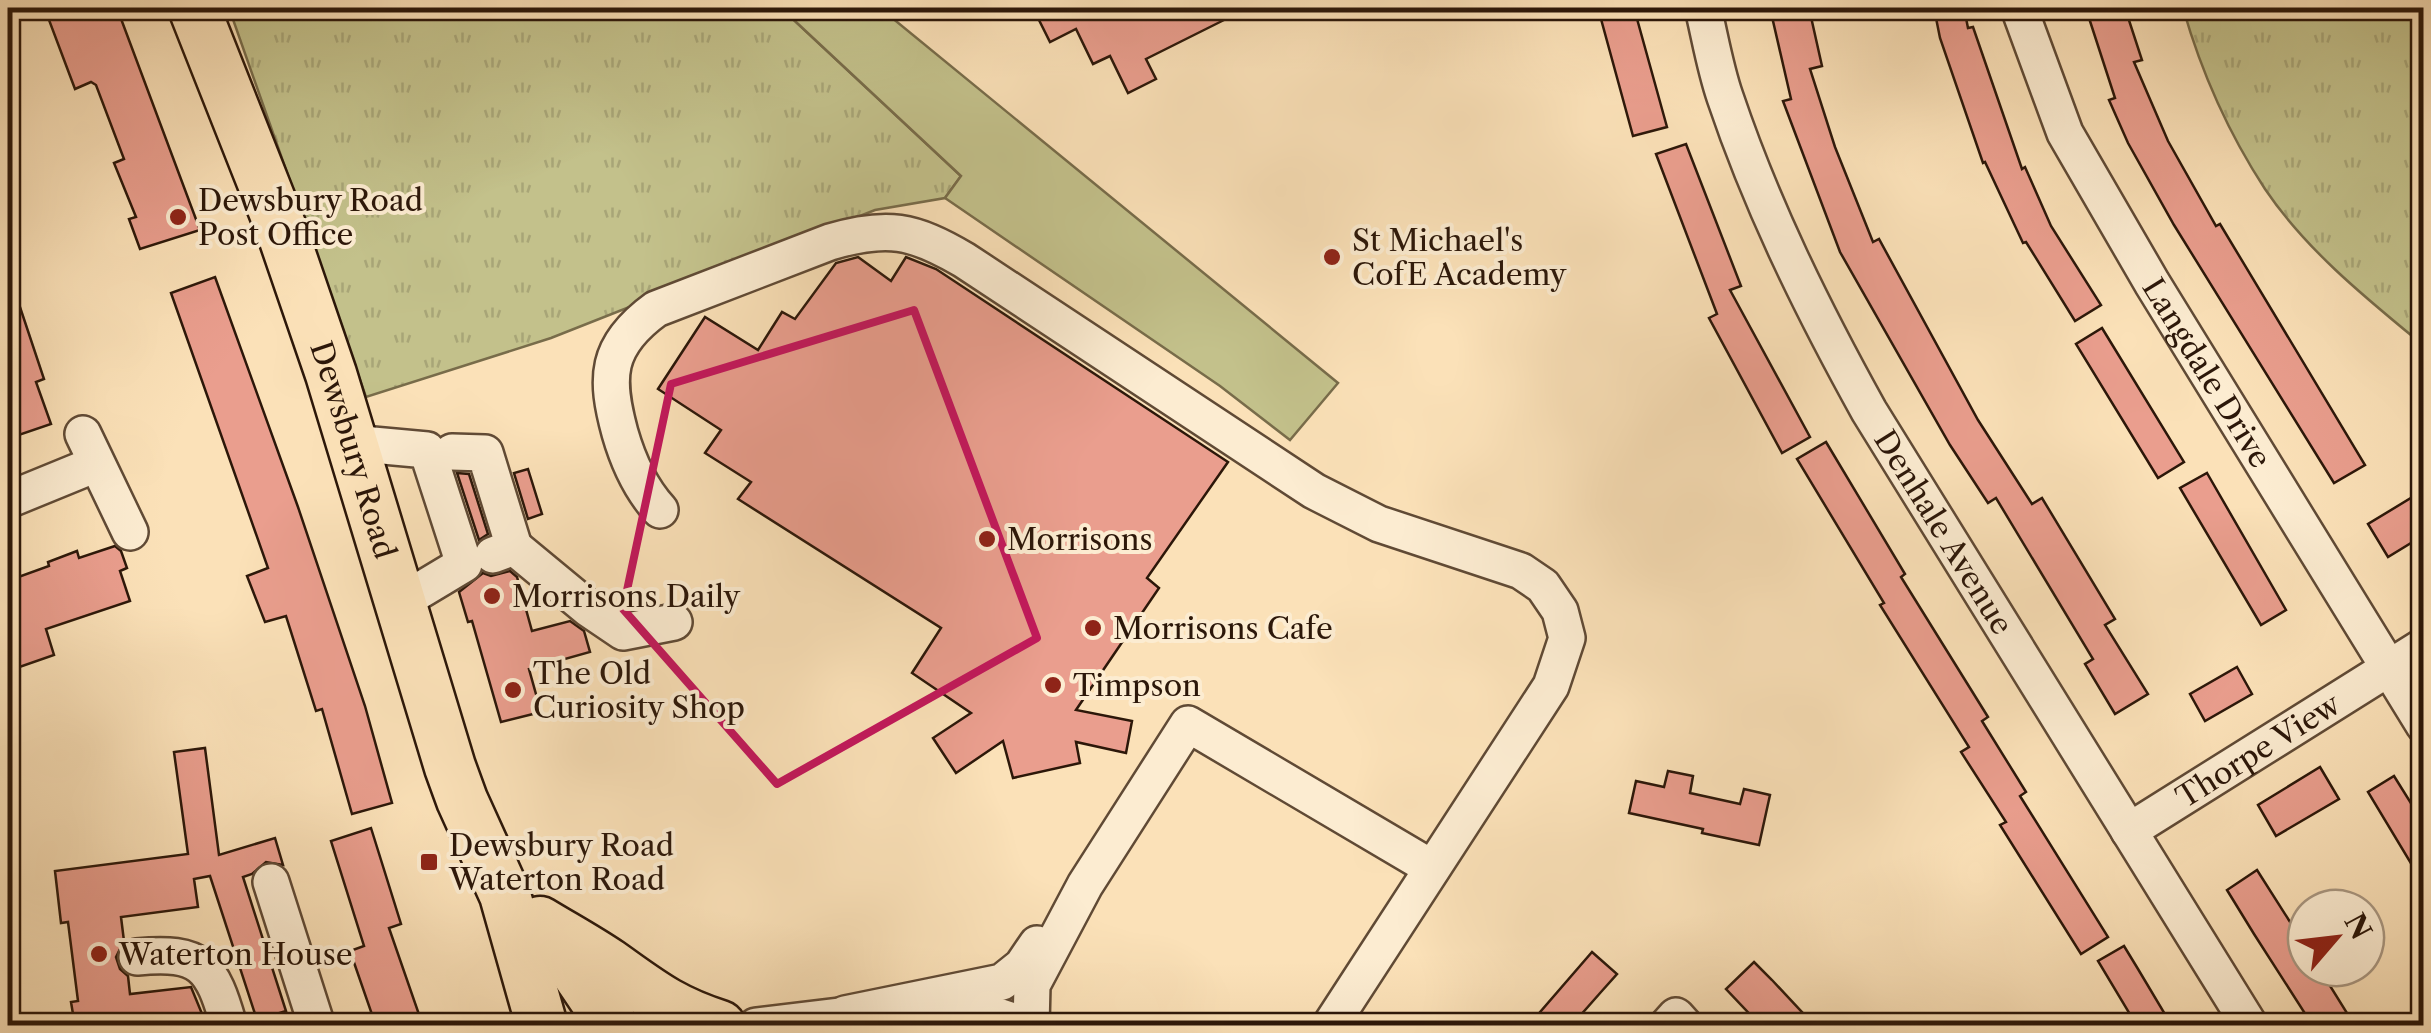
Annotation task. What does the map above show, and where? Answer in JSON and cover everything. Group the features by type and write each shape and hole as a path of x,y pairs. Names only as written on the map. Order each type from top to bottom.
{"highway":[{"name":"Dewsbury Road","path":"194,8 281,228 462,800 523,909 578,970 613,1026"},
{"name":"Dewsbury Road","path":"523,909 523,969 542,1026"},
{"path":"523,909 574,1026"},
{"path":"523,909 609,964 644,992 720,1026"},
{"path":"507,1026 523,969"}],"street":[{"name":"Denhale Avenue","path":"1703,8 1724,95 1766,204 1815,314 1869,411 2250,1026"},
{"name":"Langdale Drive","path":"2019,8 2065,132 2152,282 2424,724"},
{"path":"660,510 646,495 624,448 610,396 610,375 620,346 634,327 656,310 830,242 859,233 890,230 930,240 1055,318 1314,491 1380,524 1522,571 1543,586 1560,612 1567,638 1551,686 1330,1026"},
{"path":"350,442 485,453 487,556"},
{"path":"8,500 89,449 130,532"},
{"path":"440,451 487,556 590,610 623,632 674,622"},
{"path":"399,603 487,556"},
{"name":"Thorpe View","path":"2128,831 2424,646"},
{"path":"844,1014 980,1010 1030,1026 1032,986 1085,885 1188,724 1432,868"},
{"path":"271,882 317,1026"},
{"path":"756,1026 844,1014 1002,982 1022,966 1085,885"},
{"path":"137,957 185,957 207,971 218,988 229,1026"},
{"path":"1667,1026 1676,1016 1685,1026"}],"highlighted area":[{"path":"914,310 1037,638 777,784 623,609 671,384"}],"green space":[{"path":"229,8 781,8 961,176 945,198 875,210 551,338 366,397"},
{"path":"781,8 880,8 1338,383 1290,440 1220,386 945,198 961,176"},
{"path":"2183,8 2423,8 2423,345 2318,253 2265,189 2217,102"}],"building":[{"path":"76,8 117,8 200,230 140,249 129,219 136,217 114,163 124,159 96,85 91,82 75,89 49,20"},
{"path":"1033,8 1248,8 1146,59 1156,79 1128,93 1110,56 1093,64 1076,29 1050,42"},
{"path":"1598,8 1634,8 1667,127 1633,136"},
{"path":"1770,8 1809,8 1822,66 1810,69 1835,147 1873,242 1879,239 1978,420 2032,504 2042,498 2115,619 2105,625 2148,694 2115,714 2085,664 2093,659 1996,498 1988,503 1950,445 1840,252 1783,101 1791,99"},
{"path":"1934,8 1964,8 1968,28 1973,27 2022,169 2025,167 2051,226 2101,305 2075,321 2026,242 2023,243 1983,163 1940,38"},
{"path":"2125,8 2142,60 2134,62 2168,141 2216,226 2220,224 2365,465 2334,483 2174,225 2109,100 2115,98 2089,18"},
{"path":"1686,144 1741,286 1730,290 1810,437 1782,453 1709,318 1717,314 1656,154"},
{"name":"Morrisons","path":"858,257 891,281 906,257 936,269 1228,462 1147,578 1159,588 1076,710 1132,721 1126,753 1076,742 1080,763 1013,778 1003,741 956,773 933,738 971,713 912,673 941,628 738,499 751,482 705,453 721,430 658,389 705,317 758,350 782,312 795,319 836,263"},
{"path":"215,277 365,706 392,803 352,814 322,709 316,711 286,616 265,622 247,576 268,568 171,293"},
{"path":"8,283 12,283 44,379 36,382 51,424 13,437 8,420"},
{"path":"2102,328 2184,462 2158,478 2076,344"},
{"path":"1826,442 1905,574 1901,577 1988,717 1982,721 2026,792 2020,796 2108,937 2081,954 2000,825 2006,822 1961,752 1969,747 1880,605 1884,603 1797,459"},
{"path":"528,469 542,514 528,519 514,473"},
{"path":"457,473 469,474 488,534 479,540"},
{"path":"2207,473 2286,610 2261,625 2180,488"},
{"path":"2424,490 2424,535 2388,557 2368,524"},
{"path":"115,546 127,568 120,571 130,601 46,629 54,655 8,671 8,607 18,604 10,580 77,551 79,558"},
{"path":"510,571 517,577 532,631 570,621 584,631 590,652 529,669 541,712 501,722 472,621 468,622 459,592 483,573 491,576"},
{"path":"2237,667 2252,694 2205,721 2190,694"},
{"name":"Waterton House","path":"205,748 219,855 275,838 283,865 266,862 243,877 286,1011 257,1020 210,876 194,879 198,907 121,917 124,941 116,957 120,969 128,976 130,994 191,987 207,1026 75,1026 71,1002 78,1001 68,922 61,923 55,871 188,854 174,752"},
{"path":"2320,767 2339,799 2276,836 2258,805"},
{"path":"1668,771 1693,776 1690,793 1740,804 1744,789 1770,795 1759,845 1629,813 1636,781 1664,787"},
{"path":"2394,776 2424,824 2424,885 2368,792"},
{"path":"371,828 401,924 389,928 423,1026 376,1026 350,951 364,946 331,841"},
{"path":"2257,870 2286,916 2286,984 2254,934 2227,890"},
{"path":"2124,946 2172,1026 2137,1026 2098,961"},
{"path":"1592,952 1617,974 1571,1026 1528,1026"},
{"path":"1754,962 1815,1026 1761,1026 1726,989"},
{"path":"2289,988 2331,988 2355,1026 2313,1026"}],"place":[{"name":"Dewsbury Road Post Office","path":"178,217"},
{"name":"St Michael's CofE Academy","path":"1332,257"},
{"name":"Morrisons","path":"987,539"},
{"name":"Morrisons Daily","path":"492,596"},
{"name":"Morrisons Cafe","path":"1093,628"},
{"name":"Timpson","path":"1053,685"},
{"name":"The Old Curiosity Shop","path":"513,690"},
{"name":"Dewsbury Road Waterton Road","path":"429,862"},
{"name":"Waterton House","path":"99,954"}]}
